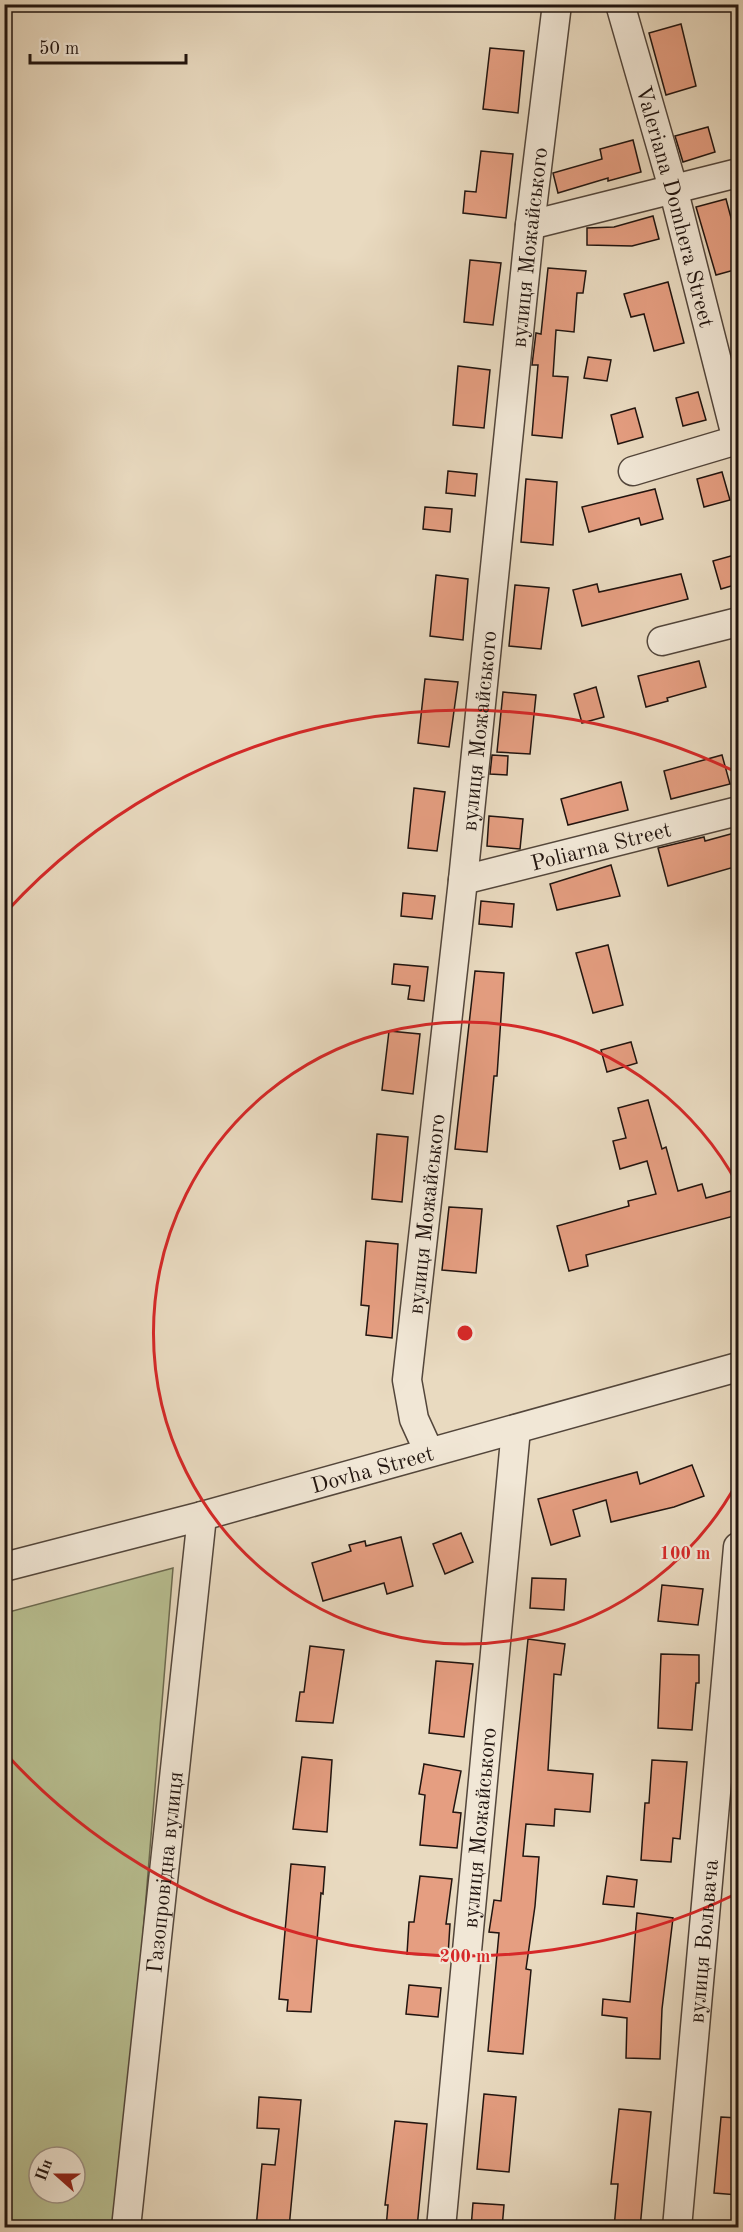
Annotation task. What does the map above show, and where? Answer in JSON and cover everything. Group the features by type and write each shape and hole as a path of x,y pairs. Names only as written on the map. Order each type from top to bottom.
{"street":[{"name":"вулиця Можайського","path":"429,1452 414,1419 407,1380 463,880 530,225 557,4"},
{"name":"Valeriana Domhera Street","path":"620,4 673,188 738,442"},
{"path":"530,225 738,173"},
{"path":"633,471 738,442"},
{"path":"662,641 738,622"},
{"name":"Poliarna Street","path":"463,880 738,810"},
{"name":"Dovha Street","path":"4,1567 202,1516 738,1367"},
{"name":"вулиця Можайського","path":"441,2228 516,1429"},
{"name":"Газопровідна вулиця","path":"126,2228 202,1516"},
{"name":"вулиця Вольвача","path":"677,2228 738,1547"}],"green space":[{"path":"173,1568 119,2227 5,2228 5,1613"}],"building":[{"path":"681,24 696,86 666,95 649,33"},
{"path":"490,48 524,51 518,113 483,109"},
{"path":"708,127 715,152 683,162 675,136"},
{"path":"633,140 641,172 608,181 608,178 558,193 553,173 602,159 600,149"},
{"path":"481,151 513,154 506,218 463,213 465,191 476,192"},
{"path":"726,199 738,244 738,269 716,275 696,207"},
{"path":"653,216 659,239 632,246 587,245 587,228 614,227"},
{"path":"470,260 501,263 493,325 464,322"},
{"path":"548,268 586,271 583,293 577,293 574,332 556,330 553,376 568,377 562,438 532,435 538,365 532,365 536,333 541,334"},
{"path":"668,282 684,343 654,351 644,314 631,317 624,294"},
{"path":"588,357 611,360 607,381 584,378"},
{"path":"458,366 490,370 484,428 453,425"},
{"path":"698,392 706,420 683,426 676,398"},
{"path":"635,408 643,437 618,444 611,415"},
{"path":"448,471 477,474 475,496 446,493"},
{"path":"722,472 730,500 704,507 697,479"},
{"path":"526,479 557,482 553,545 521,542"},
{"path":"655,489 663,519 641,525 639,518 589,532 582,507"},
{"path":"425,507 452,509 450,532 423,529"},
{"path":"738,554 738,584 721,589 713,561"},
{"path":"681,574 688,599 582,626 573,590 597,584 599,592"},
{"path":"436,575 468,579 463,640 430,636"},
{"path":"515,585 549,588 541,649 509,646"},
{"path":"699,661 706,687 667,698 668,701 646,707 638,676"},
{"path":"425,679 458,682 449,747 418,743"},
{"path":"596,687 604,717 582,723 574,694"},
{"path":"503,692 536,695 530,754 497,752"},
{"path":"492,755 508,756 507,775 490,774"},
{"path":"722,755 730,784 671,799 664,771"},
{"path":"621,782 628,810 568,825 561,799"},
{"path":"414,788 445,792 437,851 408,848"},
{"path":"489,816 523,819 520,849 487,846"},
{"path":"738,832 738,866 668,886 658,848 704,837 705,841"},
{"path":"611,865 620,896 557,910 550,884"},
{"path":"403,893 435,896 432,919 401,916"},
{"path":"481,901 514,904 512,927 479,924"},
{"path":"608,945 623,1005 593,1013 576,953"},
{"path":"394,964 428,967 424,1001 408,999 410,986 392,984"},
{"path":"475,971 504,973 497,1076 494,1076 487,1152 455,1149"},
{"path":"389,1031 420,1034 413,1094 382,1090"},
{"path":"631,1042 637,1063 607,1072 601,1050"},
{"path":"648,1100 662,1149 666,1147 678,1191 702,1184 706,1198 738,1189 738,1215 586,1255 588,1266 569,1271 557,1226 629,1206 628,1201 656,1194 647,1161 620,1169 613,1141 626,1138 618,1108"},
{"path":"377,1134 408,1137 402,1202 372,1199"},
{"path":"449,1207 482,1209 476,1273 442,1270"},
{"path":"366,1241 398,1244 392,1338 366,1335 369,1306 361,1305"},
{"path":"692,1465 704,1496 674,1507 611,1522 606,1500 573,1510 580,1536 551,1545 538,1499 637,1472 640,1484"},
{"path":"461,1533 473,1562 445,1574 433,1544"},
{"path":"401,1537 413,1586 387,1594 384,1583 323,1601 312,1563 351,1551 349,1545 365,1541 366,1546"},
{"path":"532,1578 566,1579 564,1610 530,1608"},
{"path":"662,1585 703,1589 698,1625 658,1621"},
{"path":"528,1639 565,1644 561,1675 554,1674 548,1770 593,1774 590,1812 555,1809 554,1826 526,1824 523,1856 539,1857 526,1969 531,1970 523,2054 488,2051 499,1933 489,1932 494,1900 501,1901"},
{"path":"310,1646 344,1650 333,1723 296,1721 300,1692 304,1692"},
{"path":"661,1654 699,1655 699,1683 696,1683 692,1730 658,1728"},
{"path":"436,1661 473,1664 464,1737 429,1733"},
{"path":"302,1757 332,1760 327,1832 293,1829"},
{"path":"652,1760 687,1762 680,1839 673,1838 671,1862 641,1860 645,1803 649,1803"},
{"path":"424,1764 461,1771 453,1812 461,1813 457,1848 420,1845 425,1795 419,1794"},
{"path":"291,1864 325,1867 311,2012 287,2011 288,2000 279,1999"},
{"path":"420,1876 452,1879 446,1924 450,1924 448,1956 407,1954 409,1922 414,1922"},
{"path":"607,1876 637,1880 634,1907 603,1904"},
{"path":"637,1913 673,1918 662,2009 660,2059 626,2058 627,2018 602,2015 603,1999 630,2002"},
{"path":"409,1985 441,1988 438,2017 406,2014"},
{"path":"484,2094 516,2097 509,2172 477,2169"},
{"path":"259,2097 301,2100 289,2228 256,2228 262,2164 275,2165 279,2129 257,2128"},
{"path":"619,2109 651,2112 640,2228 614,2228 618,2184 611,2184"},
{"path":"721,2117 738,2118 738,2195 714,2193"},
{"path":"395,2121 427,2124 417,2228 386,2228 388,2205 385,2205"},
{"path":"473,2203 504,2205 502,2228 471,2228"}]}
